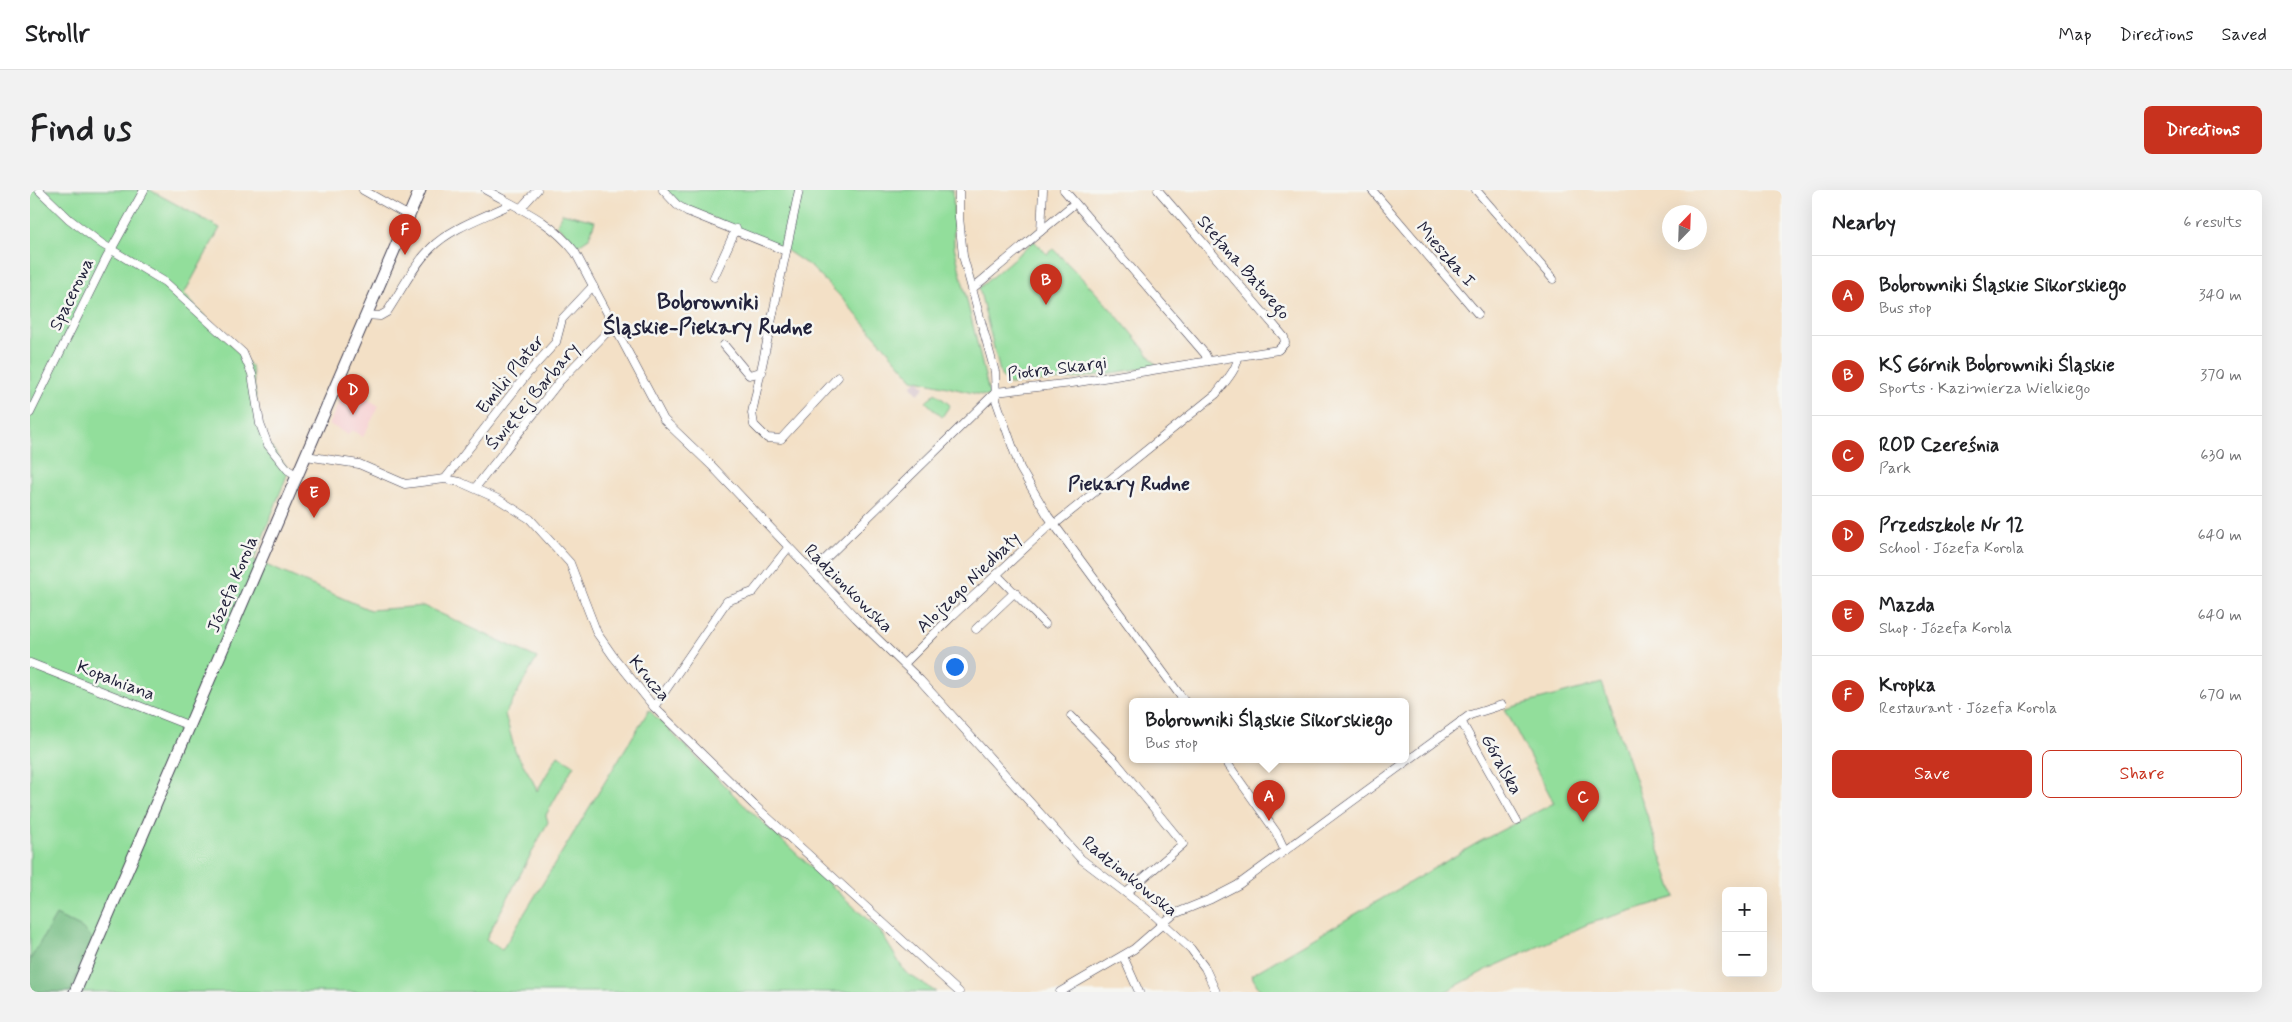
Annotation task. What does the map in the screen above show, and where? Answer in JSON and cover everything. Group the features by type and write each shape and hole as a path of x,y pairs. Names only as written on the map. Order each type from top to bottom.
{"highway":[{"name":"Józefa Korola","path":"75,992 420,190"}],"street":[{"path":"39,190 69,219 111,249 164,282 243,353 252,374 260,424 268,445 288,470 298,476"},
{"name":"Spacerowa","path":"30,413 111,249 144,190"},
{"path":"363,190 409,216"},
{"name":"Radzionkowska","path":"486,190 551,227 563,237 575,252 664,420 711,465 856,618 904,664 1065,842 1098,873 1163,922 1201,961 1216,992"},
{"path":"520,209 537,190"},
{"path":"663,190 677,205 688,211 786,251"},
{"path":"799,190 752,413 754,425 767,438 781,439 838,377"},
{"path":"959,190 959,217 963,256 995,372 1000,414 1020,468 1054,523 1182,698"},
{"path":"1041,231 1043,190"},
{"path":"1064,190 1205,354 1208,361"},
{"name":"Stefana Batorego","path":"1158,190 1284,337 1285,343"},
{"name":"Mieszka I","path":"1372,190 1478,314"},
{"path":"1476,190 1553,279"},
{"path":"972,288 1075,203"},
{"path":"366,315 380,316 387,312 418,264 441,240 511,204"},
{"path":"714,277 736,229"},
{"name":"Emilii Plater","path":"445,479 528,373 556,342 562,319 593,286"},
{"name":"Świętej Barbary","path":"475,488 559,382 614,326"},
{"name":"Piotra Skargi","path":"812,572 996,392 1005,389 1072,383 1278,350 1285,343"},
{"path":"724,345 750,375 762,372"},
{"name":"Alojzego Niedbały","path":"904,664 997,574 1054,523 1216,394 1233,370 1238,356"},
{"name":"Krucza","path":"306,456 359,464 405,484 445,479 475,488 516,509 530,519 562,553 575,574 597,633 654,707 754,805 959,992"},
{"path":"654,707 727,601 753,592 788,548"},
{"path":"997,574 1045,624"},
{"path":"976,629 1015,592"},
{"name":"Kopalniana","path":"30,662 190,726"},
{"path":"1409,759 1461,721 1478,712 1502,705"},
{"path":"1071,716 1116,762 1183,844 1126,893"},
{"name":"Góralska","path":"1461,721 1517,821"},
{"path":"1227,763 1273,826 1285,851"},
{"path":"1060,992 1123,956 1174,914 1225,893 1404,763"},
{"path":"1123,956 1139,992"}],"shaded area":[{"path":"917,380 925,387 918,394 911,386"},
{"path":"346,386 379,406 363,437 352,430 348,435 329,424"}],"green space":[{"path":"30,190 150,190 220,228 184,294 252,367 258,412 269,444 289,470 254,560 370,610 424,606 537,658 505,714 515,751 537,791 558,755 574,765 546,815 548,822 486,939 502,950 649,710 743,804 880,931 905,972 936,992 30,992"},
{"path":"664,190 953,190 954,246 990,397 913,379 839,295 811,267 786,250 679,203"},
{"path":"562,213 595,221 589,238 577,246 557,225"},
{"path":"1034,241 1047,254 1053,249 1067,263 1120,320 1157,366 1073,379 1009,384 1001,376 979,288"},
{"path":"935,393 950,405 942,417 926,402"},
{"path":"1602,683 1675,897 1588,924 1486,970 1445,992 1261,992 1251,975 1479,842 1554,803 1505,709"},
{"path":"56,915 82,928 93,939 70,992 30,992 30,960"}],"place":[{"name":"Kropka","path":"405,255"},
{"name":"KS Górnik Bobrowniki Śląskie","path":"1046,305"},
{"name":"Przedszkole Nr 12","path":"353,415"},
{"name":"Mazda","path":"314,518"},
{"name":"Bobrowniki Śląskie Sikorskiego","path":"1269,821"},
{"name":"ROD Czereśnia","path":"1583,822"}],"district":[{"name":"Bobrowniki Śląskie-Piekary Rudne","path":"708,314"},
{"name":"Piekary Rudne","path":"1129,483"}]}
